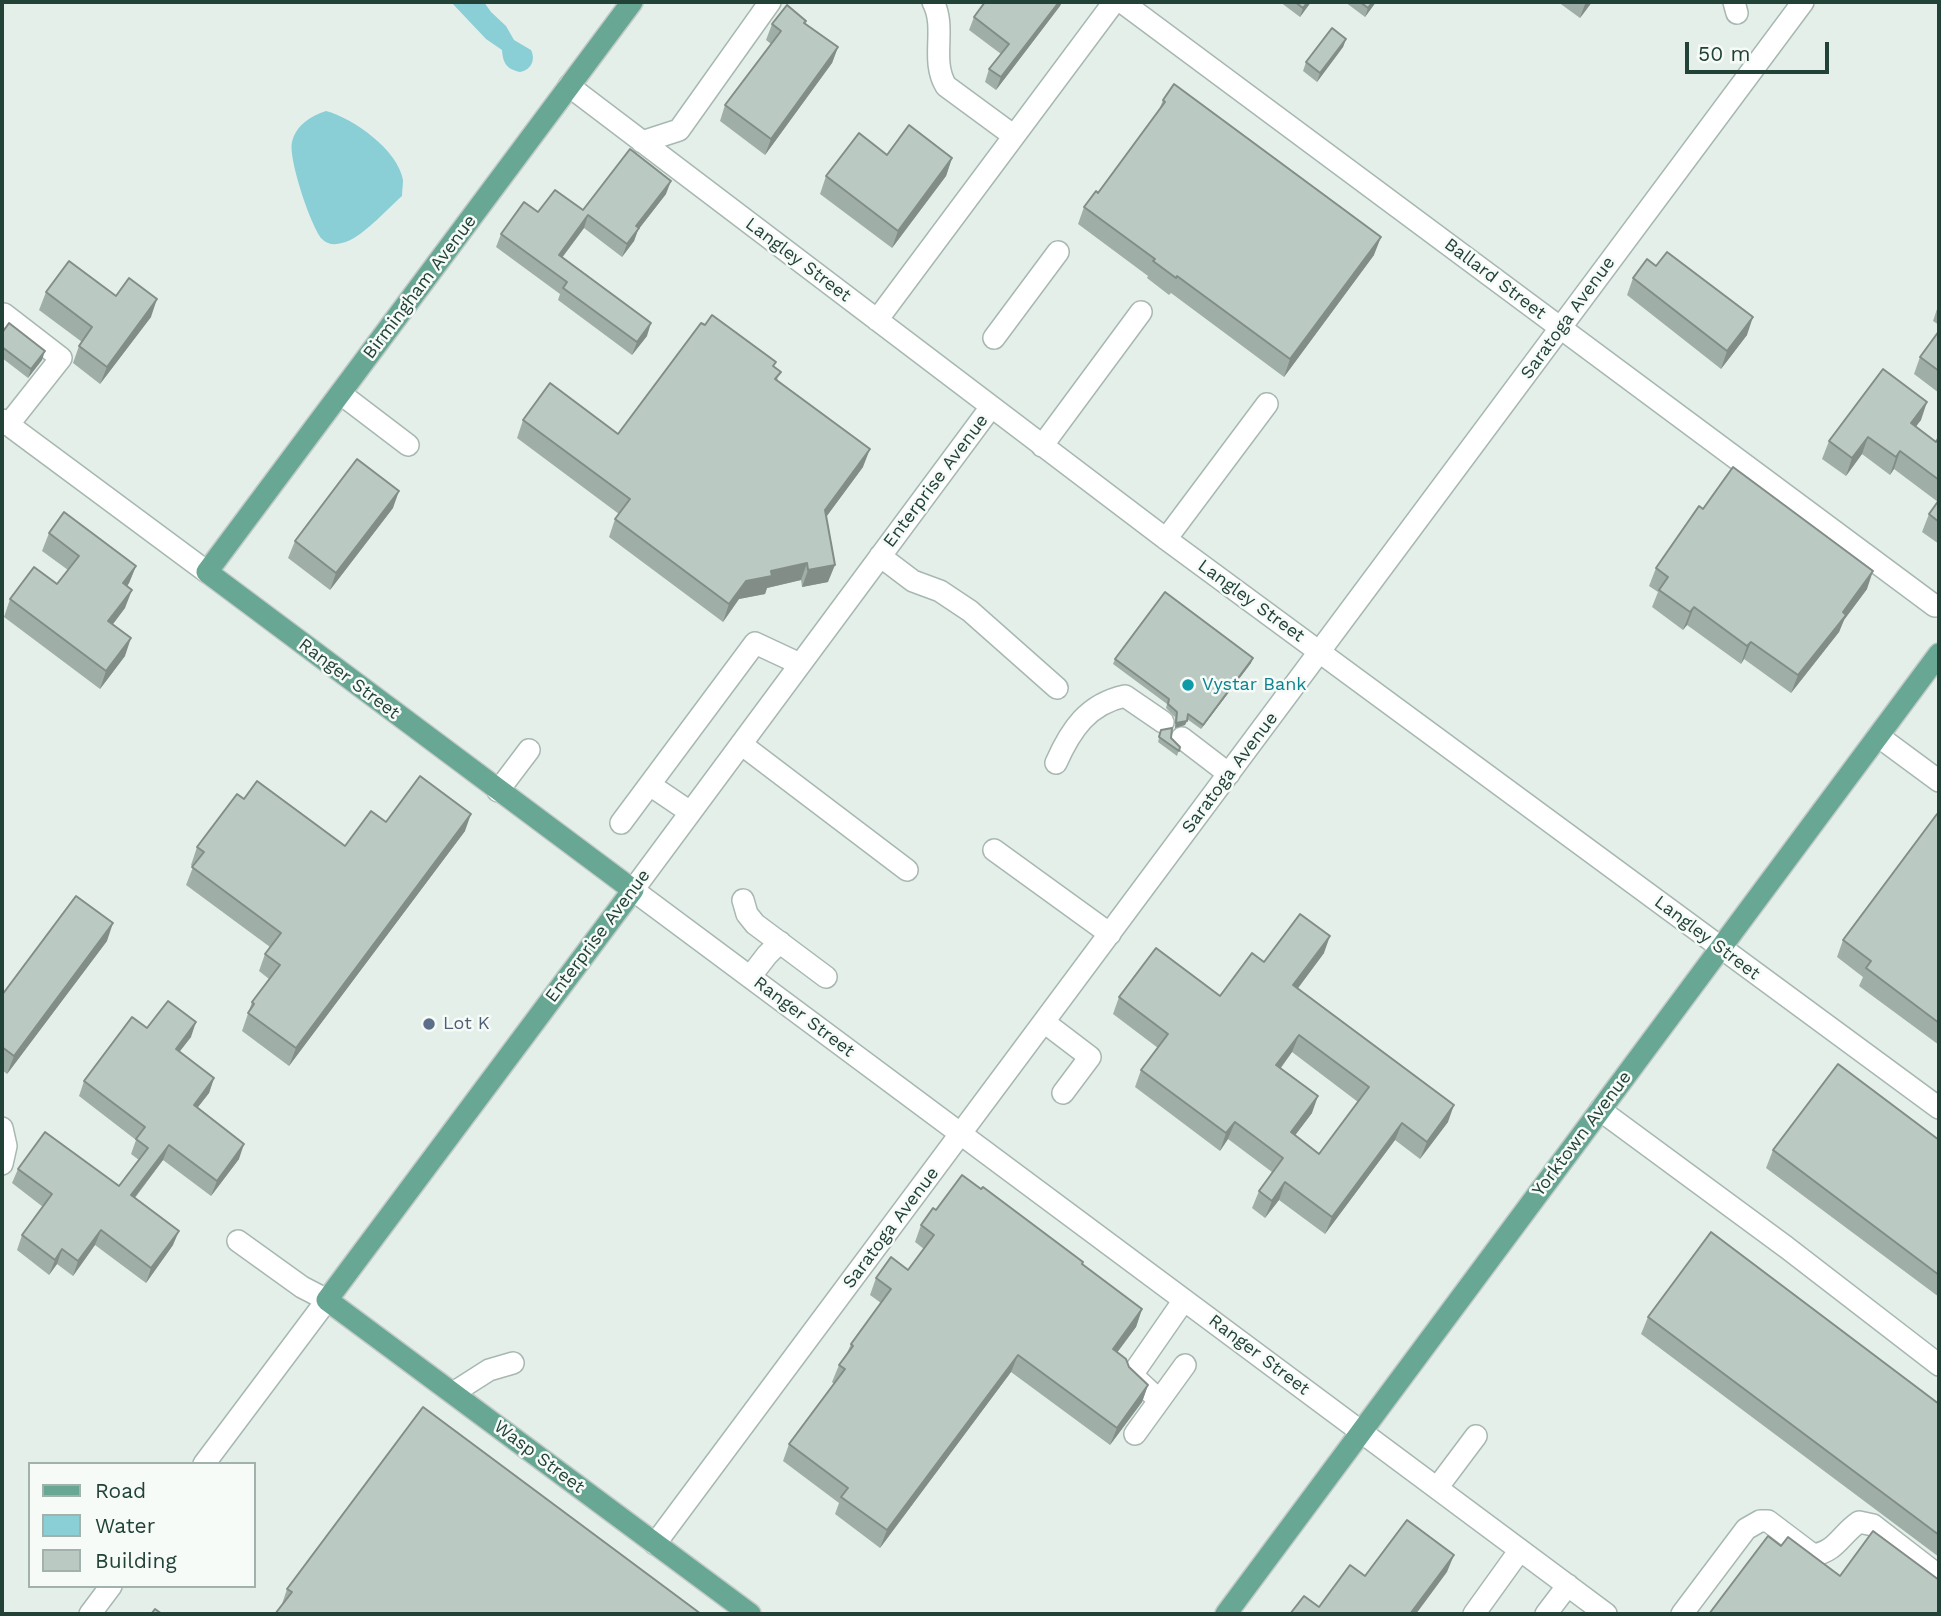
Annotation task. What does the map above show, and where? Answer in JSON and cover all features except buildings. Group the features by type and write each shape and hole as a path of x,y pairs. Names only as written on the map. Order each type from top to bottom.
{"main road":[{"name":"Birmingham Avenue","path":"207,572 632,2"},
{"name":"Ranger Street","path":"207,572 633,890"},
{"name":"Yorktown Avenue","path":"1226,1614 1939,654"},
{"name":"Enterprise Avenue","path":"327,1300 633,890"},
{"name":"Wasp Street","path":"327,1300 750,1614"}],"street":[{"path":"642,142 679,130 770,2"},
{"path":"933,2 939,13 939,75 946,86 1014,136"},
{"path":"877,320 1114,2"},
{"name":"Ballard Street","path":"1122,2 1936,606"},
{"name":"Saratoga Avenue","path":"655,1544 1803,2"},
{"name":"Langley Street","path":"569,86 1166,539 1939,1108"},
{"path":"994,338 1058,251"},
{"path":"1042,446 1140,312"},
{"path":"4,314 61,358 5,422"},
{"path":"341,394 408,445"},
{"path":"1166,539 1267,404"},
{"name":"Enterprise Avenue","path":"633,890 991,407"},
{"name":"Ranger Street","path":"5,422 207,572"},
{"path":"880,556 913,581 940,592 970,611 1057,688"},
{"path":"621,823 755,643 800,664"},
{"path":"1056,763 1063,747 1091,709 1106,700 1125,696 1163,722"},
{"path":"1878,736 1939,781"},
{"path":"1182,738 1229,774"},
{"path":"741,744 906,870"},
{"path":"498,791 529,750"},
{"path":"650,785 690,812"},
{"path":"994,850 1110,934"},
{"name":"Ranger Street","path":"633,890 1606,1614"},
{"path":"743,900 747,914 755,924 826,977"},
{"path":"750,977 766,955 780,942"},
{"path":"1044,1022 1090,1057 1063,1093"},
{"path":"1600,1110 1786,1247 1939,1365"},
{"path":"2,1128 6,1146 2,1164"},
{"path":"238,1241 302,1287 327,1300"},
{"name":"Enterprise Avenue","path":"206,1462 327,1300"},
{"path":"1160,1400 1132,1376 1184,1300"},
{"path":"453,1394 489,1370 513,1363"},
{"path":"1135,1434 1185,1365"},
{"path":"1437,1488 1476,1436"},
{"path":"1682,1614 1746,1529 1760,1521 1768,1521 1813,1555 1825,1554 1850,1527 1859,1522 1872,1525 1939,1576"},
{"path":"1474,1614 1520,1550"},
{"path":"1546,1614 1568,1585"},
{"path":"90,1614 110,1588"}],"water":[{"path":"451,2 484,2 506,26 514,40 531,50 533,61 530,67 520,72 509,67 503,59 502,50 486,39"},
{"path":"326,111 349,121 373,137 393,158 403,180 402,196 357,236 337,244 324,241 317,232 301,192 292,150 294,136 301,126"}],"place":[{"name":"Vystar Bank","path":"1188,685"},
{"name":"Lot K","path":"429,1024"}]}
